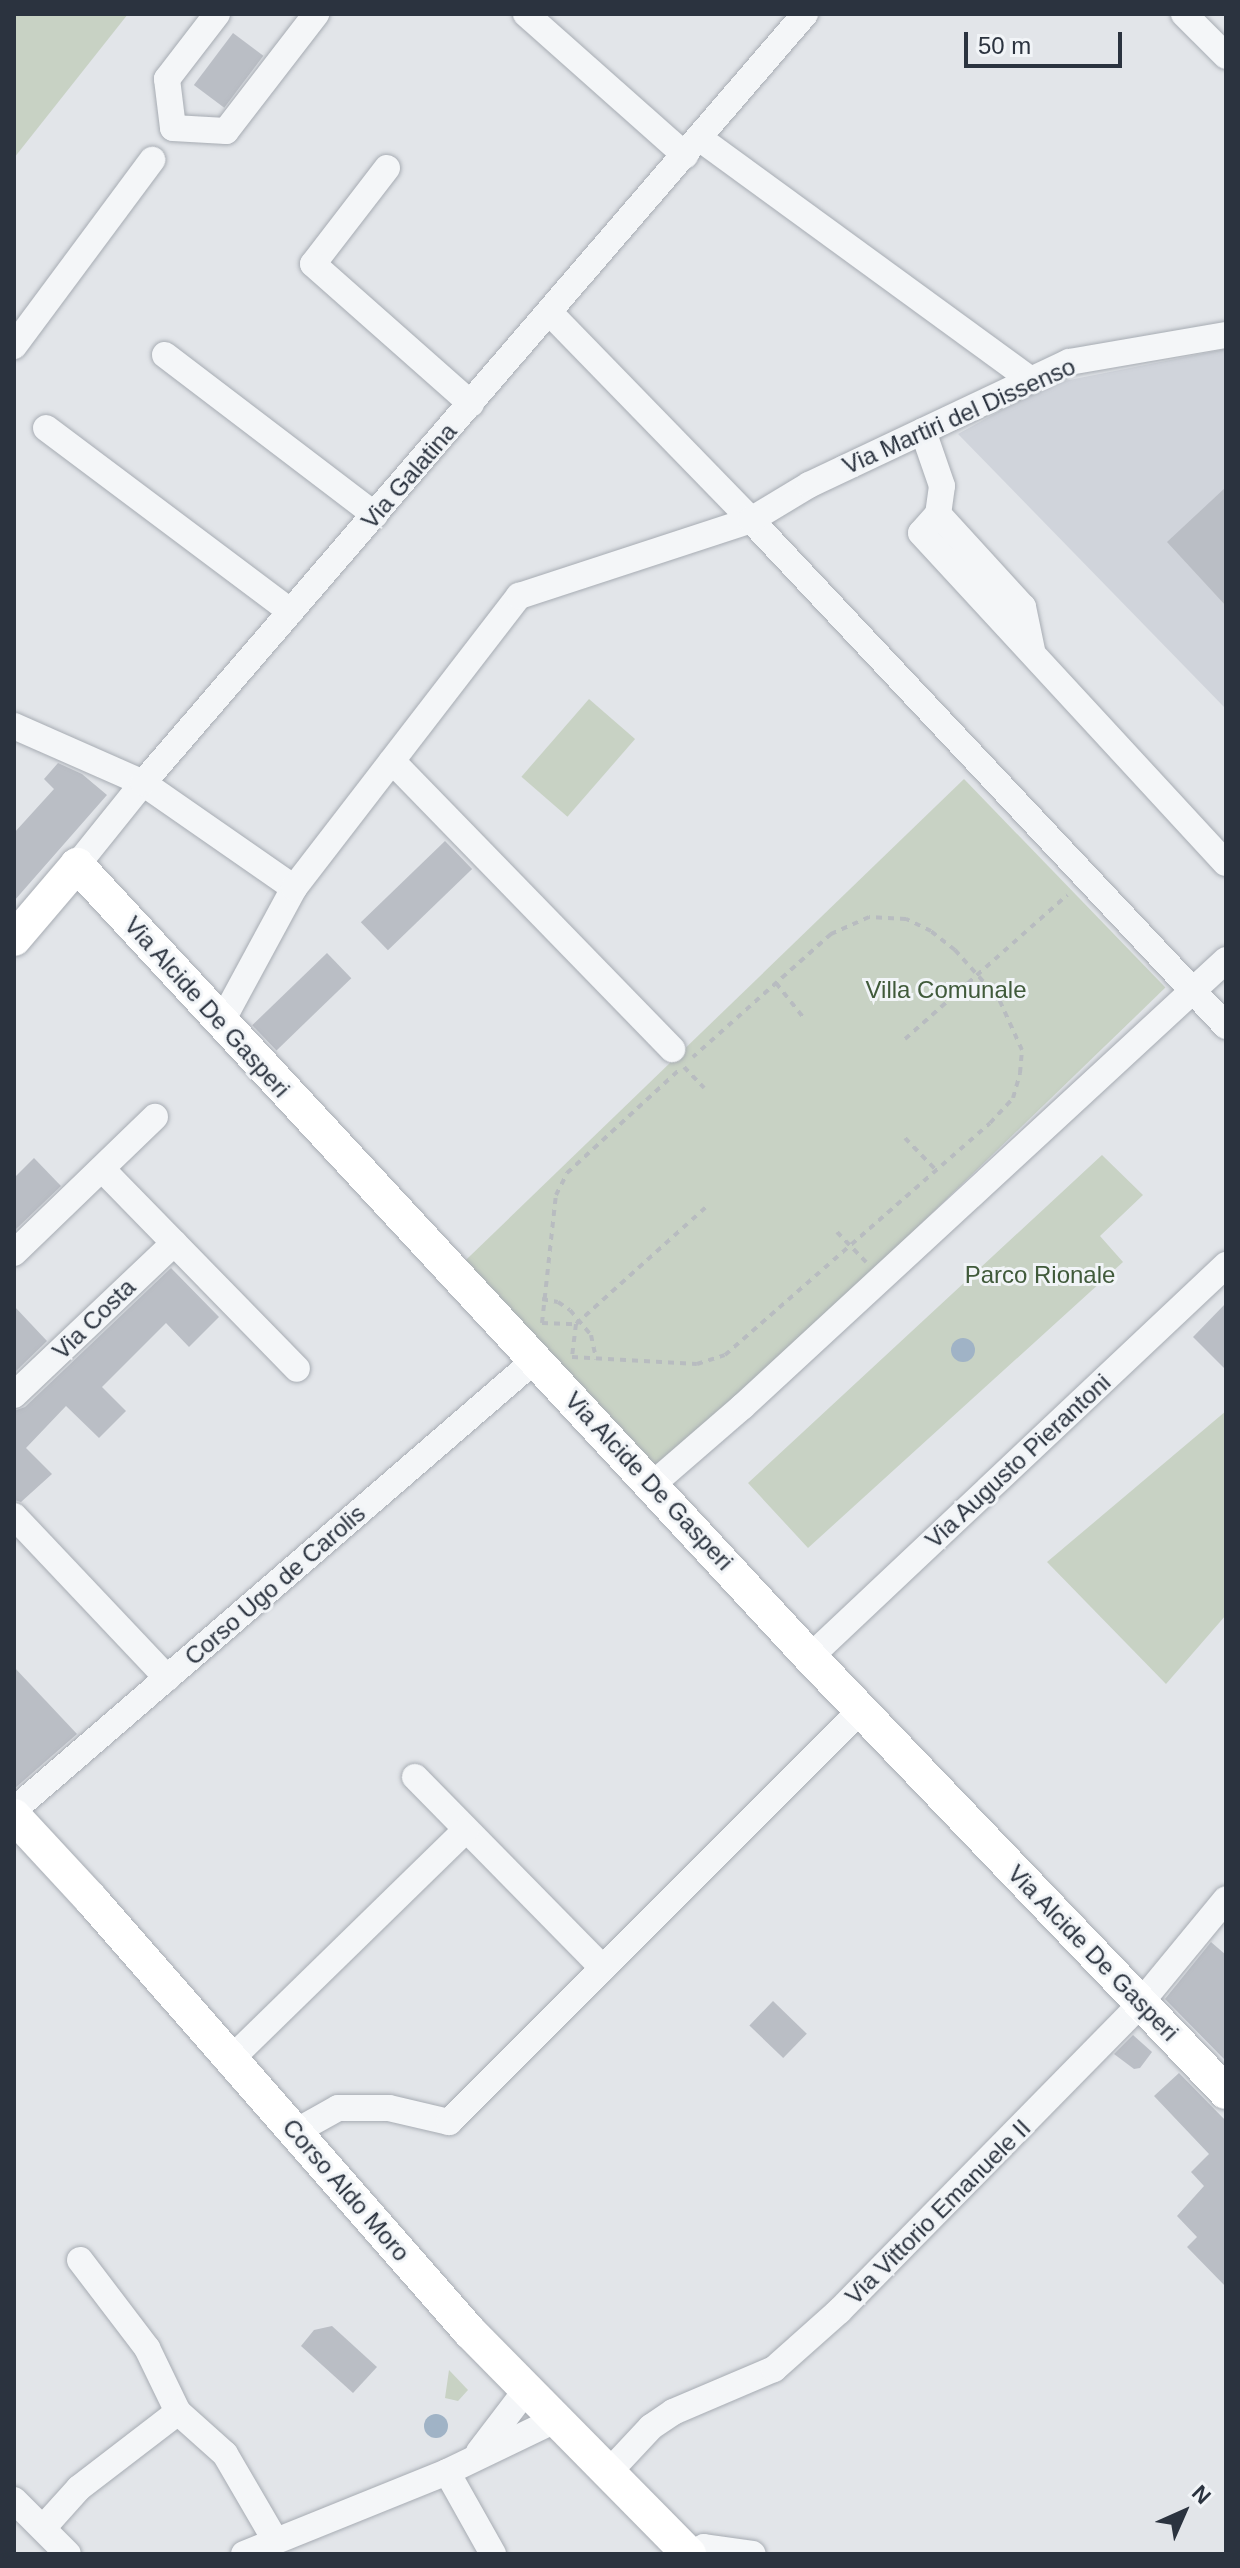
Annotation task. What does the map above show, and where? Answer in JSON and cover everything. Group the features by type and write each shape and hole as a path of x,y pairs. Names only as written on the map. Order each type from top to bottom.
{"main road":[{"name":"Via Galatina","path":"14,939 77,865"},
{"name":"Via Alcide De Gasperi","path":"77,865 810,1657 1226,2092"},
{"name":"Corso Aldo Moro","path":"14,1813 470,2332 692,2554"}],"street":[{"path":"217,14 167,79 173,128 226,131 316,14"},
{"path":"526,14 692,147 1031,380"},
{"name":"Via Galatina","path":"77,865 143,783 805,14"},
{"path":"1184,14 1226,56"},
{"path":"14,346 152,160"},
{"path":"387,168 313,264 471,404"},
{"path":"550,313 751,520 1226,1026"},
{"name":"Via Martiri del Dissenso","path":"221,1023 294,888 519,596 751,520 809,485 1069,362 1226,335"},
{"path":"165,355 375,515"},
{"path":"46,428 291,612"},
{"path":"923,431 942,486 929,523 1023,607 1032,650 1226,863"},
{"path":"14,726 143,783 294,888"},
{"path":"392,761 672,1049"},
{"path":"653,1484 742,1407 1226,960"},
{"path":"14,1253 155,1117"},
{"path":"102,1169 297,1369"},
{"name":"Via Costa","path":"14,1395 174,1243"},
{"name":"Via Augusto Pierantoni","path":"810,1657 1226,1265"},
{"name":"Corso Ugo de Carolis","path":"14,1813 535,1360"},
{"path":"14,1516 167,1678"},
{"path":"295,2132 338,2108 389,2108 449,2122 862,1709"},
{"path":"415,1777 603,1968"},
{"path":"231,2059 466,1830"},
{"name":"Via Vittorio Emanuele II","path":"608,2473 651,2427 673,2412 774,2369 797,2351 953,2199 1140,2004 1226,1899"},
{"path":"80,2260 147,2348 178,2412 225,2454 275,2540"},
{"path":"477,2455 527,2389"},
{"path":"43,2528 79,2488 178,2412"},
{"path":"244,2554 447,2472 555,2420"},
{"path":"447,2472 493,2554"},
{"path":"14,2500 68,2554"},
{"path":"692,2554 704,2547 753,2554"}],"path":[{"path":"905,1039 1067,895"},
{"path":"542,1323 542,1299 556,1195 567,1173 831,934 869,917 906,919 931,931 978,974 999,999 1022,1050 1013,1098 936,1170 725,1355 697,1364 572,1357"},
{"path":"776,983 803,1017"},
{"path":"905,1138 936,1170"},
{"path":"571,1367 578,1323 706,1207"},
{"path":"837,1232 868,1264"},
{"path":"542,1299 558,1302 578,1323 595,1346 596,1359"},
{"path":"531,1323 578,1323"}],"shaded area":[{"path":"1226,349 1226,709 958,434 1049,384"}],"green space":[{"path":"14,14 128,14 14,158"},
{"path":"589,699 635,739 567,817 521,777"},
{"name":"Villa Comunale","path":"964,779 1165,988 663,1473 461,1265"},
{"name":"Parco Rionale","path":"1102,1155 1143,1195 1100,1236 1123,1262 808,1548 748,1483"},
{"path":"1226,1411 1226,1615 1166,1684 1047,1562"},
{"path":"449,2370 468,2390 458,2401 445,2398"}],"water":[{"path":"963,1338 972,1341 975,1350 972,1359 963,1362 954,1359 951,1350 954,1341"},
{"path":"436,2414 444,2418 448,2426 444,2434 436,2438 428,2434 424,2426 428,2418"}],"building":[{"path":"233,33 263,56 224,108 194,85"},
{"path":"1226,487 1226,606 1167,542"},
{"path":"58,763 82,774 107,795 14,901 14,833 54,789 44,779"},
{"path":"445,841 472,869 388,950 361,922"},
{"path":"327,953 351,978 277,1050 252,1025"},
{"path":"34,1158 61,1186 14,1231 14,1178"},
{"path":"171,1268 219,1317 189,1347 166,1323 102,1387 126,1411 99,1438 66,1406 26,1448 52,1474 21,1502 14,1500 14,1411 25,1407"},
{"path":"1226,1303 1226,1370 1193,1337"},
{"path":"14,1306 47,1341 14,1373"},
{"path":"14,1667 77,1734 14,1789"},
{"path":"1211,1942 1226,1955 1226,2061 1165,1999"},
{"path":"773,2001 807,2034 783,2058 749,2025"},
{"path":"1133,2035 1152,2052 1140,2068 1134,2069 1114,2054"},
{"path":"1179,2073 1226,2121 1226,2287 1187,2247 1197,2237 1177,2216 1204,2186 1191,2172 1209,2154 1154,2096"},
{"path":"332,2326 377,2367 353,2393 301,2346 314,2330"}]}
